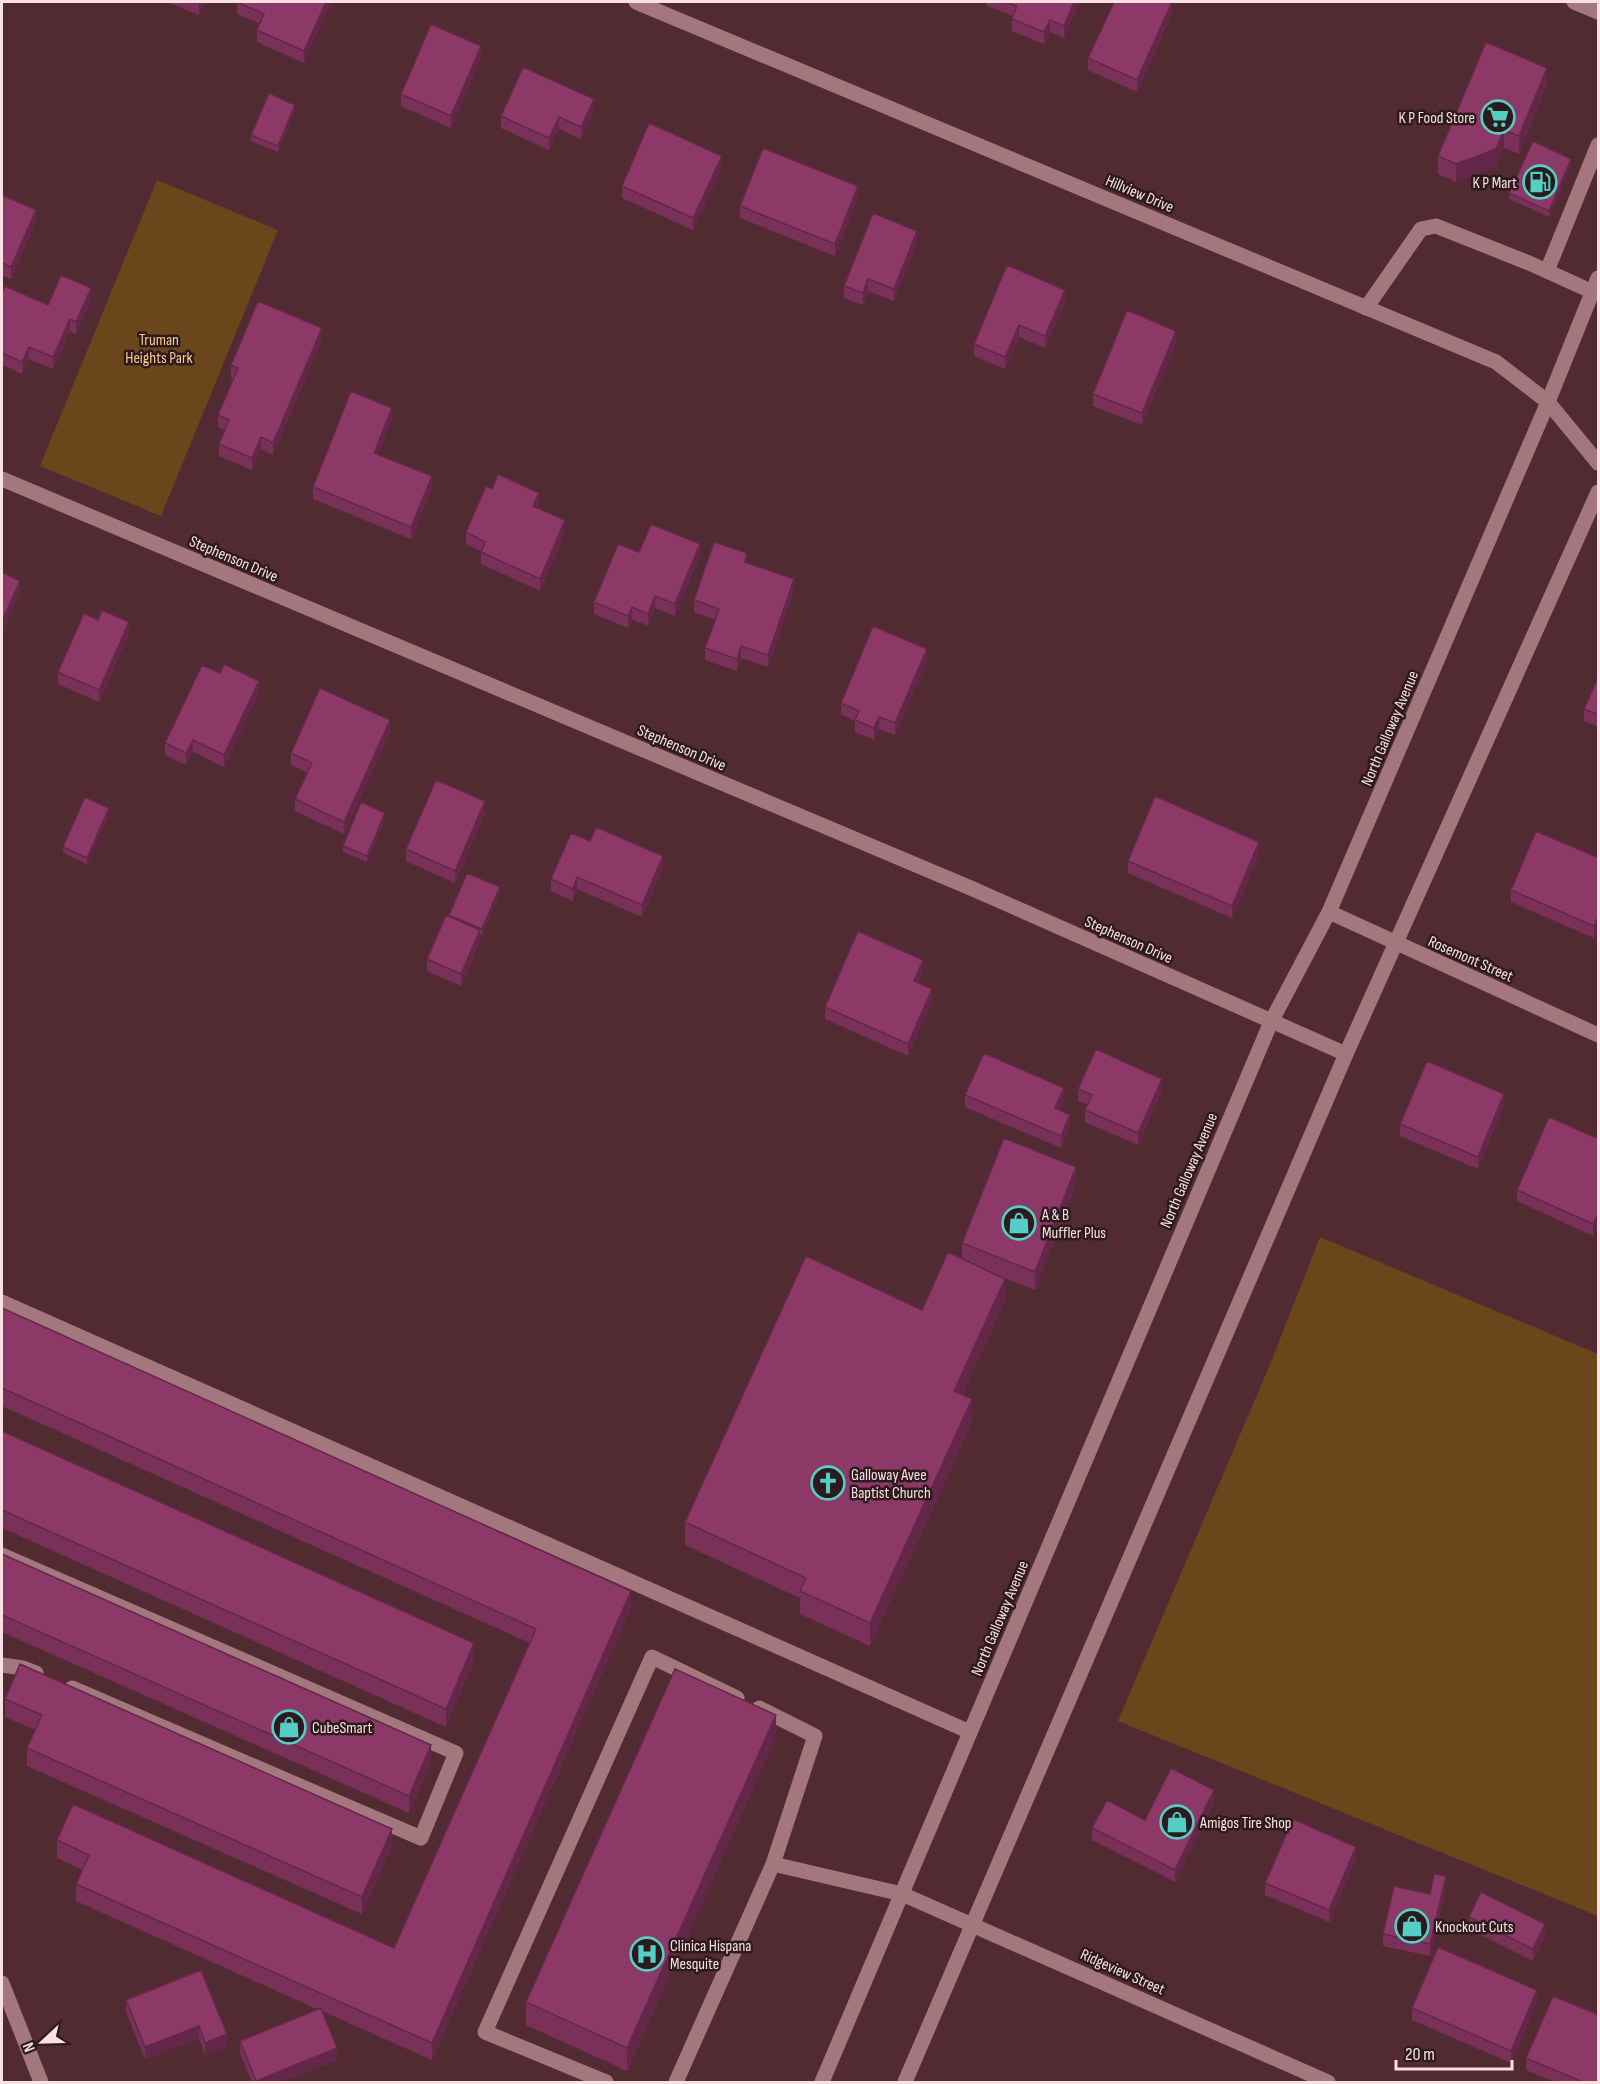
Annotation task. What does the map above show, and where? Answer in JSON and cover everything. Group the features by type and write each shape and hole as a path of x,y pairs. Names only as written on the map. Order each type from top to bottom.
{"main road":[{"name":"Hillview Drive","path":"636,2 1496,362 1548,402 1599,463"},
{"path":"1574,2 1599,12"},
{"path":"1547,271 1599,145"},
{"path":"1366,308 1420,229 1436,226 1593,292"},
{"name":"North Galloway Avenue","path":"822,2082 1271,1022 1329,912 1599,278"},
{"name":"Stephenson Drive","path":"2,479 973,889 1346,1054"},
{"path":"905,2082 1346,1054 1599,492"},
{"name":"Rosemont Street","path":"1329,912 1599,1035"},
{"path":"2,1302 970,1732"},
{"path":"2,1555 456,1753 421,1838 23,1668 2,1665"},
{"path":"606,2082 485,2032 652,1657 815,1736 773,1864 676,2082"},
{"name":"Ridgeview Street","path":"773,1864 902,1894 1329,2082"},
{"path":"2,1983 41,2082"}],"green space":[{"name":"Truman Heights Park","path":"157,180 278,230 161,516 40,466"},
{"path":"1320,1237 1598,1354 1598,1916 1118,1721 1271,1362"}],"building":[{"path":"237,2 326,2 304,51 257,30 264,14"},
{"path":"1006,2 1074,2 1064,26 1050,20 1044,32 1012,19 1017,6"},
{"path":"1114,2 1172,2 1137,80 1088,58"},
{"path":"431,24 481,46 451,116 401,94"},
{"name":"K P Food Store","path":"1486,42 1547,68 1519,136 1504,130 1496,149 1456,164 1438,156"},
{"path":"523,67 594,99 581,127 559,117 549,138 501,116"},
{"path":"269,93 295,105 278,146 251,135"},
{"path":"649,123 722,156 693,218 622,186"},
{"name":"K P Mart","path":"1533,141 1571,159 1549,211 1509,193"},
{"path":"763,148 858,186 835,244 740,206"},
{"path":"2,195 36,210 11,267 2,263"},
{"path":"873,213 917,231 894,289 868,279 863,293 844,286"},
{"path":"1007,265 1065,290 1045,336 1019,325 1005,357 974,344"},
{"path":"61,275 91,288 76,322 70,319 53,357 29,347 22,362 2,353 2,293 5,286 48,305"},
{"path":"258,301 322,328 273,443 261,437 252,458 219,444 229,420 218,415 238,368 231,365"},
{"path":"1127,310 1176,331 1142,413 1093,394"},
{"path":"351,391 392,408 374,453 432,476 411,527 313,487"},
{"path":"498,474 539,493 533,506 565,520 540,579 481,552 485,542 466,532 486,486 492,489"},
{"path":"651,524 700,544 675,604 655,596 648,614 632,607 628,616 594,602 618,544 639,552"},
{"path":"714,542 747,553 745,562 794,579 768,655 741,646 737,659 705,648 719,609 694,600"},
{"path":"2,572 20,581 2,621"},
{"path":"102,610 129,622 99,690 58,672 84,613 98,620"},
{"path":"873,626 927,649 895,723 879,717 874,728 855,720 859,711 841,703"},
{"path":"224,664 259,681 224,755 193,740 186,753 165,743 202,665 220,673"},
{"path":"1599,675 1599,715 1584,709"},
{"path":"320,688 390,720 344,822 295,799 312,763 291,753"},
{"path":"436,780 485,801 455,871 406,849"},
{"path":"1155,796 1259,842 1232,906 1128,861"},
{"path":"85,797 109,808 87,858 63,847"},
{"path":"361,802 385,813 367,856 343,846"},
{"path":"596,827 663,856 642,905 577,877 573,889 551,879 571,833 590,841"},
{"path":"1536,831 1599,858 1599,915 1594,926 1511,890"},
{"path":"467,873 500,887 482,929 449,915"},
{"path":"446,915 480,930 461,974 427,959"},
{"path":"858,931 923,960 914,981 932,989 908,1044 825,1007"},
{"path":"1096,1049 1162,1079 1138,1133 1085,1110 1092,1095 1078,1089"},
{"path":"984,1053 1064,1088 1055,1108 1070,1115 1061,1136 965,1095"},
{"path":"1427,1061 1504,1094 1478,1157 1400,1124"},
{"path":"1549,1117 1599,1139 1599,1212 1593,1224 1517,1190"},
{"name":"A & B Muffler Plus","path":"1004,1138 1076,1167 1035,1272 962,1243"},
{"name":"Galloway Avee Baptist Church","path":"948,1252 1005,1279 954,1391 972,1399 870,1623 800,1591 806,1578 685,1522 806,1256 922,1310"},
{"path":"2,1308 631,1591 432,2043 76,1884 89,1855 57,1840 73,1804 394,1948 536,1629 2,1388"},
{"path":"2,1431 474,1643 446,1709 2,1510"},
{"path":"2,1554 431,1745 409,1796 2,1615"},
{"path":"20,1664 392,1829 362,1897 27,1748 42,1715 5,1699"},
{"path":"675,1669 776,1715 627,2048 526,2002"},
{"name":"Amigos Tire Shop","path":"1171,1768 1214,1790 1175,1870 1092,1828 1107,1800 1145,1820"},
{"path":"1293,1819 1356,1847 1329,1910 1265,1883"},
{"name":"Knockout Cuts","path":"1434,1874 1446,1876 1430,1944 1383,1934 1394,1886 1430,1894"},
{"path":"1481,1892 1545,1924 1533,1949 1469,1917"},
{"path":"1438,1947 1537,1990 1511,2051 1412,2008"},
{"path":"201,1970 227,2034 205,2043 199,2026 145,2047 126,2000"},
{"path":"1553,1996 1599,2015 1599,2082 1583,2082 1526,2058"},
{"path":"321,2008 337,2048 256,2081 240,2041"}],"place":[{"name":"K P Food Store","path":"1498,117"},
{"name":"K P Mart","path":"1540,182"},
{"name":"A & B Muffler Plus","path":"1019,1223"},
{"name":"Galloway Avee Baptist Church","path":"828,1483"},
{"name":"CubeSmart","path":"289,1727"},
{"name":"Amigos Tire Shop","path":"1177,1822"},
{"name":"Knockout Cuts","path":"1412,1926"},
{"name":"Clinica Hispana Mesquite","path":"647,1954"}]}
